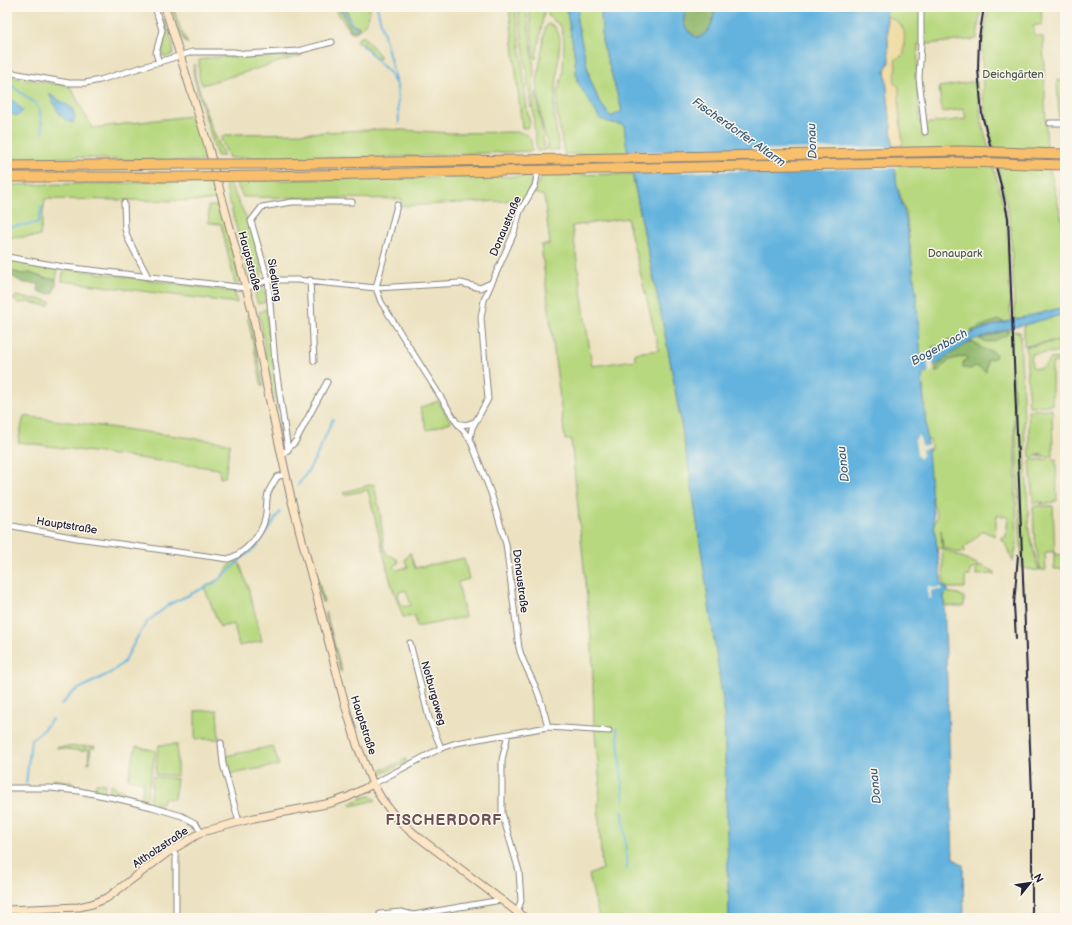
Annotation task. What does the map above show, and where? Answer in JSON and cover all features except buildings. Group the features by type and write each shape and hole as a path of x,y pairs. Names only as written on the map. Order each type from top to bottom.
{"highway":[{"path":"7,166 266,164 962,151 1065,154"},
{"path":"7,177 266,176 965,162 1065,165"}],"main road":[{"name":"Hauptstraße","path":"165,7 207,142 252,310 281,456 349,721 357,745 373,784 381,798 398,819 417,836 501,900 516,915 525,918"},
{"name":"Altholzstraße","path":"7,910 79,907 92,904 106,898 173,850 202,832 254,818 331,803 348,797 373,784"}],"street":[{"path":"155,7 162,30 156,53 159,63"},
{"path":"921,7 919,78 925,132"},
{"path":"7,72 69,83 85,83 159,63 192,52 246,54 298,51 332,42"},
{"path":"1050,123 1065,123"},
{"name":"Donaustraße","path":"470,439 472,428 488,399 481,318 484,300 514,233 520,211 535,186 537,176"},
{"name":"Siedlung","path":"288,450 275,362 268,280 252,221 262,207 292,202 352,202"},
{"path":"124,203 125,229 128,239 148,277"},
{"path":"397,205 376,288 461,283 480,288 491,283"},
{"path":"7,257 64,267 246,288 268,280"},
{"name":"Siedlung","path":"268,280 310,280 376,288"},
{"path":"310,280 314,361"},
{"name":"Donaustraße","path":"376,288 381,302 458,423 470,439 491,493 506,544 519,648 522,660 540,698 548,726"},
{"name":"Donaustraße","path":"480,288 484,300"},
{"path":"281,456 295,442 327,382"},
{"path":"458,423 469,424 475,422"},
{"name":"Hauptstraße","path":"7,525 77,538 228,559 235,557 248,546 261,530 265,518 268,493 277,477 286,474"},
{"name":"Notburgaweg","path":"410,643 429,718 441,748"},
{"path":"373,784 441,748 456,743 548,726 609,731"},
{"path":"508,734 502,760 502,813 519,871 521,900 516,915"},
{"path":"221,743 222,764 239,822"},
{"path":"7,788 50,788 79,791 119,799 182,816 195,823 202,832"},
{"path":"173,850 176,857 176,918"},
{"path":"380,918 380,914 401,912 413,915 501,900"}],"green space":[{"path":"171,7 173,7 181,30 188,44 179,32"},
{"path":"334,7 342,12 351,31 351,25 346,7 370,7 369,16 361,28 354,33 349,30"},
{"path":"335,7 346,7 351,25 359,26 358,30 351,31 342,12"},
{"path":"509,7 515,7 530,123 527,128 522,128"},
{"path":"518,7 526,7 534,70 531,108"},
{"path":"529,7 545,7 536,59 534,58"},
{"path":"549,7 568,7 567,13 574,51 577,81 608,122 624,125 628,154 564,154 557,113 558,91 563,73 564,41 561,26 548,16"},
{"path":"579,7 601,7 602,41 622,111 610,117 599,101 590,79 577,21"},
{"path":"685,7 715,7 714,16 709,29 698,38 685,27"},
{"name":"Donaupark","path":"887,7 982,7 977,39 918,45 917,80 920,124 966,119 964,109 942,112 939,87 977,81 981,119 1007,218 1011,331 1020,332 1029,532 1039,571 1022,568 1013,375 1017,544 1013,562 1004,541 1002,541 1002,537 1006,537 1008,517 997,515 995,536 983,531 964,548 964,553 959,553 943,547 941,530 942,548 937,548 934,525 937,516 932,498 927,449 931,449 930,440 927,441 916,295 906,213 897,186 885,69"},
{"name":"Deichgärten","path":"988,7 1041,7 1042,24 1033,26 1035,36 1043,37 1047,158 1063,224 1065,253 1065,307 1015,320 1010,220 983,101 982,49"},
{"path":"163,18 173,44 173,53 170,56 165,57 162,53 166,30"},
{"path":"548,24 556,29 560,39 554,115 559,150 548,150 541,117 537,82 545,28"},
{"path":"363,36 381,58 377,59 363,43 359,44 356,40"},
{"path":"303,55 202,85 199,76 199,60 214,57 270,57"},
{"path":"194,64 195,76 207,116 224,156 217,156 194,77"},
{"path":"7,76 70,86 92,128 189,116 199,129 208,161 118,160 79,157 7,159 7,130 11,127 7,120"},
{"path":"1057,80 1065,82 1065,117 1059,118"},
{"path":"536,91 545,150 537,151 533,112"},
{"path":"385,129 451,133 518,132 526,134 530,138 532,151 369,158 229,158 221,139 223,136 237,134 307,133"},
{"path":"1061,173 1063,173 1065,216 1062,194"},
{"path":"632,174 668,349 691,481 724,708 729,918 599,918 589,875 602,869 598,808 600,784 594,723 592,647 571,439 565,440 541,245 550,244 544,196 533,193 543,175","holes":["627,218 659,350 635,353 635,360 592,366 572,226"]},
{"path":"532,176 531,187 523,200 401,206 402,199 243,197 235,181"},
{"path":"159,180 214,182 219,199 199,201 45,199 40,236 7,238 7,185 127,183"},
{"path":"224,181 228,181 253,231 262,271 261,277 258,280 253,281 249,275"},
{"path":"208,206 222,208 239,279 239,282 235,284 221,224 209,223"},
{"path":"7,259 58,269 56,279 44,278 30,273 22,274 7,270"},
{"path":"69,269 235,292 237,303 62,281 63,273"},
{"path":"7,270 22,274 30,273 44,278 56,279 56,286 52,294 38,292 39,284 24,283 11,276 7,276"},
{"path":"259,287 262,287 265,290 266,302 258,304 256,293"},
{"path":"16,296 51,302 48,306 29,302 19,303 13,299"},
{"path":"266,309 278,410 271,387 259,312"},
{"path":"249,314 264,386 262,387 247,315"},
{"path":"1065,314 1065,339 1024,346 1024,325"},
{"path":"999,320 1005,322 972,332 971,331 983,325"},
{"path":"1008,330 1008,334 991,342 979,339"},
{"path":"959,338 972,342 987,350 993,351 996,354 995,358 987,360 986,372 976,366 970,369 963,368 963,362 967,359 965,356 950,360 936,373 936,367 947,358 946,355 933,353 932,347 946,345 947,341"},
{"path":"1065,340 1065,346 1062,346 1059,352 1031,354 1032,367 1035,368 1042,367 1050,359 1065,358 1065,361 1052,363 1052,405 1029,406 1026,347"},
{"path":"438,401 451,422 427,430 420,408"},
{"path":"1052,409 1053,456 1038,457 1043,455 1042,453 1036,454 1036,457 1030,457 1028,410"},
{"path":"24,416 230,443 225,477 220,478 219,469 18,442"},
{"path":"1056,459 1057,501 1054,501 1053,503 1033,503 1030,460"},
{"path":"374,484 380,512 384,548 387,554 397,559 398,563 394,567 397,570 408,567 405,560 410,552 415,568 464,558 469,579 458,582 465,617 417,627 415,616 403,617 390,580 368,490 344,495 344,492","holes":["406,590 411,605 405,607 401,604 398,597 399,592"]},
{"path":"1033,506 1053,506 1055,555 1064,554 1065,569 1054,569 1054,552 1045,552 1046,570 1040,570 1034,532"},
{"path":"942,548 977,564 976,568 970,570 970,576 965,576 965,588 948,588 944,586"},
{"path":"310,549 324,602 322,602"},
{"path":"233,561 239,562 248,587 262,641 239,646 234,624 220,627 204,587 220,578"},
{"path":"980,565 995,572 995,574 976,575 976,570"},
{"path":"946,592 958,594 964,597 964,606 945,606 944,596"},
{"path":"326,613 342,672 340,671"},
{"path":"217,710 219,739 195,739 195,711"},
{"path":"177,744 177,776 155,774 159,745"},
{"path":"95,746 95,748 91,748 89,763 89,750 84,749 83,751 57,748 57,747"},
{"path":"136,746 156,751 146,800 141,799 144,782 129,779 128,777"},
{"path":"273,746 279,765 231,774 226,756"},
{"path":"406,759 406,763 381,774 377,773 376,770 379,771"},
{"path":"153,776 177,779 174,799 163,798 162,804 149,801"},
{"path":"53,779 72,782 72,786 54,784"},
{"path":"96,783 105,784 104,792 95,790"},
{"path":"110,785 114,785 114,789 123,790 123,795 134,798 109,793"},
{"path":"370,796 376,800 352,806 351,804 361,798"}],"sand":[{"path":"887,16 899,23 904,30 904,54 895,60 896,67 894,83 899,87 899,111 903,145 893,146 885,69 889,62"}],"water":[{"path":"568,7 579,7 577,21 590,79 599,101 611,117 622,111 602,41 601,7 685,7 685,27 698,38 709,29 714,16 715,7 886,7 889,62 885,70 897,186 906,219 916,292 921,359 926,359 969,334 980,330 1065,307 1065,314 973,340 947,356 922,376 934,524 942,585 948,589 944,596 953,858 963,865 964,918 729,918 724,708 691,481 668,349 626,143 624,125 600,119 577,81 574,51 567,13"},
{"path":"49,94 72,108 75,117 73,123 68,122 61,116"},
{"path":"7,95 23,111 18,116 7,113"}],"pier":[{"path":"895,147 897,168 630,173 625,152"},
{"path":"932,353 934,369 929,374 927,356"},
{"path":"918,435 922,446 929,445 929,448 922,449 923,455 920,459 917,455 915,440"},
{"path":"928,586 931,586 932,588 942,587 941,590 931,590 931,599 928,598"}],"waterway":[{"path":"340,7 356,29"},
{"path":"377,7 397,86 399,123"},
{"path":"359,42 389,72 395,83"},
{"path":"7,82 36,104 40,112 43,133"},
{"path":"7,227 38,223 42,207"},
{"path":"298,485 322,445 333,419"},
{"path":"61,705 73,692 112,672 124,662 148,621 170,604 214,583 256,547 280,512"},
{"path":"26,784 31,740 43,730 52,719"},
{"path":"617,729 624,801"},
{"path":"621,812 623,812 627,869"}],"railway":[{"path":"984,7 979,38 978,69 982,115 1002,189 1008,218 1032,794 1032,918"},
{"path":"1016,639 1014,605 1018,555"}],"district":[{"name":"FISCHERDORF","path":"444,820"}],"water label":[{"name":"Fischerdorfer Altarm","path":"739,132"},
{"name":"Donau","path":"812,141"},
{"name":"Bogenbach","path":"939,347"},
{"name":"Donau","path":"843,464"},
{"name":"Donau","path":"875,786"}]}
